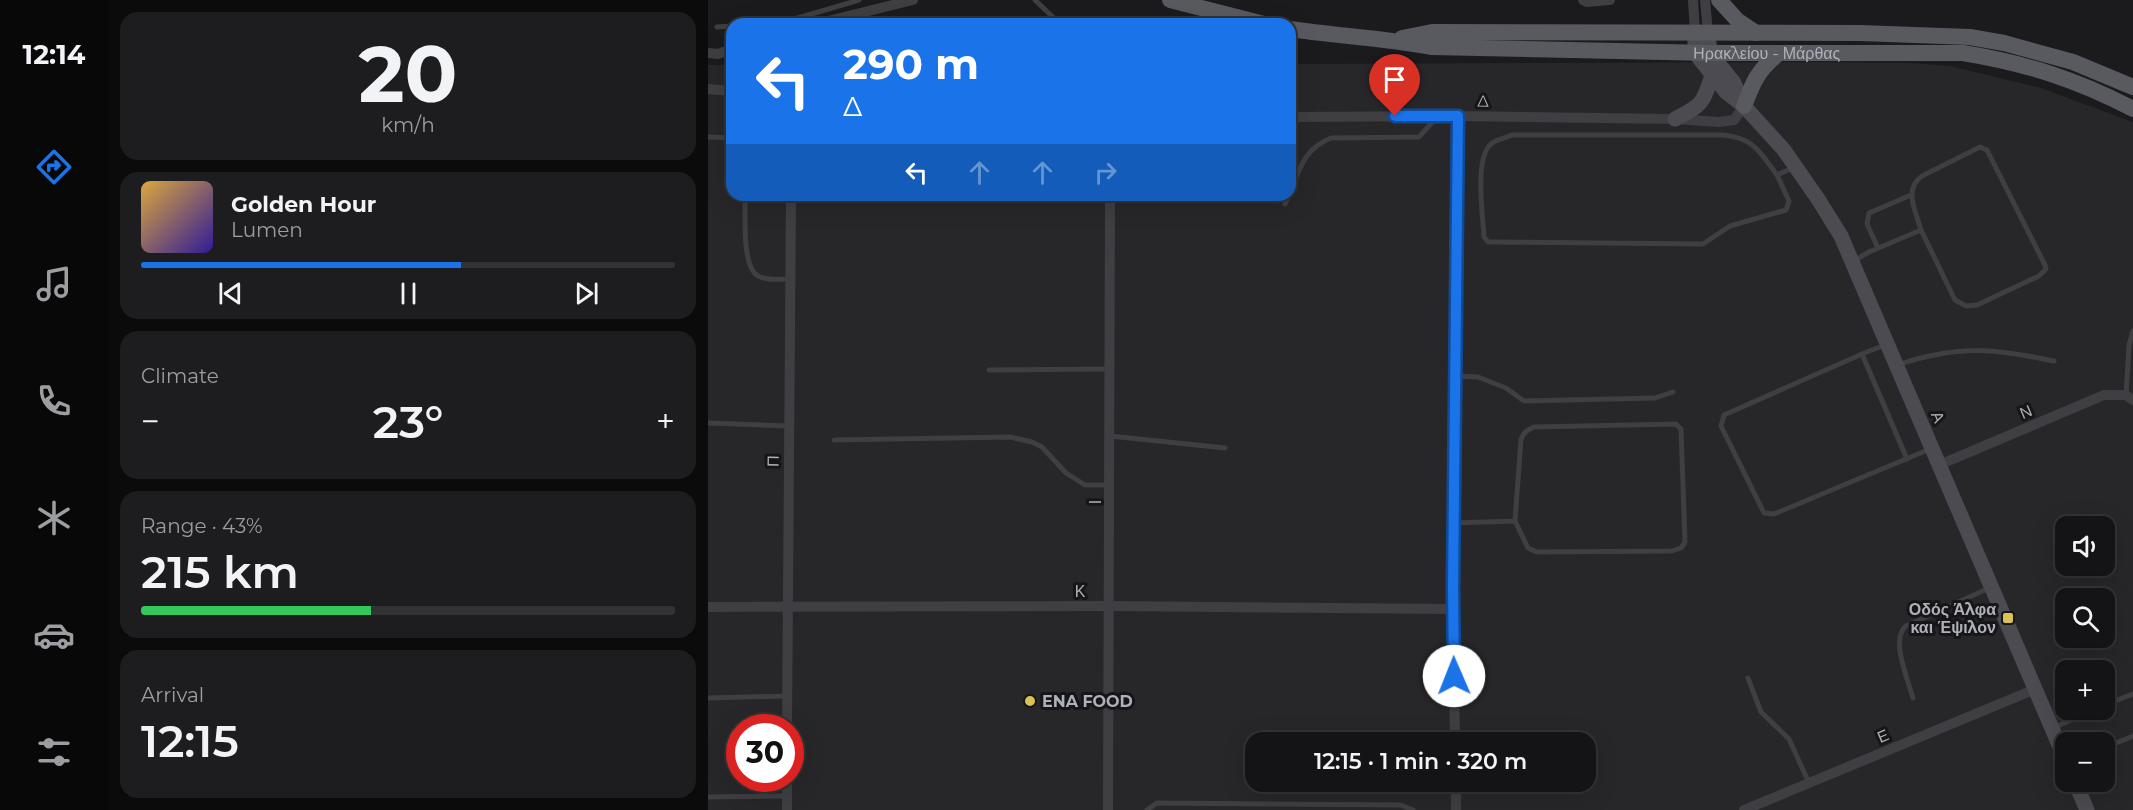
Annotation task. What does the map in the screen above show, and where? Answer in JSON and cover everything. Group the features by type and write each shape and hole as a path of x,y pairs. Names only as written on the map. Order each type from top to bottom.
{"main road":[{"path":"1170,0 1240,18"},
{"path":"1719,0 1738,21 1756,33"},
{"name":"Ηρακλείου - Μάρθας","path":"1296,30 1344,37 1393,39 1431,47 1778,54 1963,53 2048,71 2098,90 2133,108"},
{"name":"Ηρακλείου - Μάρθας","path":"1393,39 1432,32 1860,33 1970,37 2004,43 2073,62 2133,87"},
{"path":"1744,106 1752,84 1763,66 1778,54"}],"street":[{"path":"840,18 913,0"},
{"path":"1583,0 1587,2 1610,0"},
{"path":"1693,0 1703,53"},
{"path":"1701,33 1705,0"},
{"path":"708,53 718,54 726,51"},
{"name":"Α","path":"1703,53 1712,75 1726,92 1744,106 1796,166 1831,220 1852,262 2055,738"},
{"name":"Α","path":"1703,53 1734,83 1744,106"},
{"path":"1675,119 1697,108 1705,99 1712,75"},
{"path":"708,89 726,90"},
{"name":"Δ","path":"1296,117 1458,116 1675,119 1719,122 1734,120 1744,106"},
{"path":"1455,732 1453,609 1458,116"},
{"name":"Π","path":"787,714 791,201"},
{"name":"Ι","path":"1108,810 1110,201"},
{"name":"Ν","path":"1939,465 2104,395 2129,398"},
{"name":"Κ","path":"708,607 1110,606 1453,609"},
{"name":"Ε","path":"1744,810 2033,690"},
{"path":"787,792 787,810"},
{"path":"1456,792 1456,810"},
{"path":"2079,792 2087,810"}],"lane":[{"path":"803,18 859,0"},
{"path":"1035,0 1054,18"},
{"path":"717,27 726,26"},
{"path":"1296,176 1303,159 1318,142 1331,138 1419,137 1438,116"},
{"path":"1512,135 1741,136 1760,152 1777,175 1789,201 1786,210 1730,226 1703,244 1488,242 1484,237 1481,172 1484,155 1489,146 1497,140 1512,135"},
{"path":"708,136 726,138"},
{"path":"1976,148 1987,150 2046,269 2039,276 1977,305 1966,306 1955,300 1921,230 1911,195 1918,179 1976,148"},
{"path":"1777,175 1796,166"},
{"path":"1878,248 1867,224 1869,213 1911,195"},
{"path":"745,201 749,266 759,277 790,279"},
{"path":"1852,262 1921,230"},
{"path":"2129,398 2128,345 2133,331"},
{"path":"1887,344 1728,412 1724,415 1721,426 1762,509 1767,514 1774,514 1932,448"},
{"path":"1896,365 1962,351 1990,351 2054,361"},
{"path":"1862,354 1907,459"},
{"path":"989,370 1110,369"},
{"path":"1456,376 1478,377 1506,388 1524,401 1655,398 1673,392"},
{"path":"708,423 789,426"},
{"path":"1676,424 1681,429 1685,542 1681,548 1672,551 1538,552 1528,548 1515,521 1521,439 1526,431 1534,427 1676,424"},
{"path":"1110,436 1225,448"},
{"path":"834,440 1011,437 1042,447 1066,473 1085,486 1110,486"},
{"path":"1454,523 1515,521"},
{"path":"1914,698 1902,658 1899,637 1901,630 1991,588"},
{"path":"1748,678 1761,712 1789,739 1809,783"},
{"path":"2115,701 2133,694"},
{"path":"708,698 787,696"},
{"path":"2051,729 2071,720"},
{"path":"2115,743 2133,736"},
{"path":"708,797 787,796"},
{"path":"1147,810 1157,803 1401,805 1413,810"}],"shaded area":[{"path":"1910,63 1950,66 2041,88 2133,122 2133,810 708,810 708,65 726,65 726,201 1296,201 1296,64"}],"place":[{"name":"Οδός Άλφα και Έψιλον","path":"2008,618"},
{"name":"ENA FOOD","path":"1030,701"}],"route":[{"path":"1395,116 1458,116 1454,676"}]}
